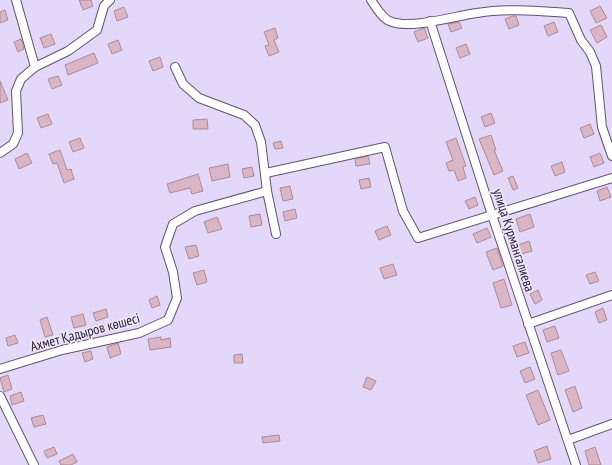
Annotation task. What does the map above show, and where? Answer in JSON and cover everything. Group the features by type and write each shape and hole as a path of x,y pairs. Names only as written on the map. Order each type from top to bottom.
{"street":[{"path":"16,0 35,67"},
{"path":"0,153 13,144 18,133 16,91 21,79 35,67 68,51 97,30 104,6 110,0"},
{"path":"371,0 389,22 400,24 430,21 478,13 514,10 569,13 581,40 590,52 596,66 602,126 612,156"},
{"name":"улица Курмангалиева","path":"430,21 492,215 576,465"},
{"path":"175,68 183,84 199,98 244,115 255,126 261,142 267,191 276,234"},
{"path":"266,173 385,147 403,212 418,238 612,178"},
{"name":"Ахмет Қадыров көшесі","path":"0,369 62,350 139,332 168,320 178,298 174,272 166,247 173,224 195,211 267,191"},
{"path":"528,324 612,295"},
{"path":"0,396 34,465"},
{"path":"568,440 612,424"}],"building":[{"path":"79,0 91,0 93,6 83,10"},
{"path":"600,6 607,18 596,23 590,11"},
{"path":"124,7 128,17 117,21 114,11"},
{"path":"5,10 8,20 0,23 0,12"},
{"path":"516,16 519,25 509,29 505,19"},
{"path":"459,22 462,28 451,32 448,24"},
{"path":"554,22 558,32 548,36 544,26"},
{"path":"601,25 607,37 597,43 590,30"},
{"path":"275,28 278,38 274,40 279,52 269,56 265,46 269,45 264,32"},
{"path":"424,28 428,38 418,42 414,32"},
{"path":"51,34 55,44 44,48 40,38"},
{"path":"21,39 24,49 18,52 14,42"},
{"path":"118,40 122,50 112,54 108,44"},
{"path":"466,44 470,54 460,58 456,48"},
{"path":"94,53 98,63 68,75 65,65"},
{"path":"160,57 163,67 153,71 149,61"},
{"path":"58,76 62,85 52,89 48,79"},
{"path":"0,81 8,100 0,103"},
{"path":"491,113 495,123 485,127 481,117"},
{"path":"48,114 52,124 41,128 37,118"},
{"path":"207,119 208,129 193,129 193,120"},
{"path":"590,124 594,134 584,138 580,128"},
{"path":"491,135 496,150 494,150 503,171 494,175 479,139"},
{"path":"80,138 84,148 73,152 69,142"},
{"path":"456,138 466,166 463,167 466,178 458,181 454,170 449,171 446,163 453,160 446,142"},
{"path":"281,141 283,148 275,149 273,143"},
{"path":"60,150 67,170 71,169 74,179 64,183 57,163 53,164 49,154"},
{"path":"27,153 32,163 19,169 15,159"},
{"path":"600,153 604,163 594,167 590,157"},
{"path":"368,156 370,164 356,166 355,159"},
{"path":"562,162 565,172 555,176 551,166"},
{"path":"228,164 230,177 212,181 209,168"},
{"path":"252,167 254,176 244,178 242,169"},
{"path":"198,174 203,191 192,194 190,188 170,193 167,184"},
{"path":"513,176 518,188 513,190 508,178"},
{"path":"369,178 371,187 361,189 359,180"},
{"path":"290,186 293,199 283,201 280,188"},
{"path":"607,187 611,197 600,201 597,191"},
{"path":"475,197 478,205 469,209 465,201"},
{"path":"295,209 297,218 285,221 283,212"},
{"path":"260,214 262,225 251,227 249,216"},
{"path":"530,214 534,227 520,232 516,219"},
{"path":"217,217 222,229 208,233 204,222"},
{"path":"387,226 391,235 379,240 375,231"},
{"path":"487,228 491,237 477,243 473,234"},
{"path":"529,241 532,251 518,255 515,246"},
{"path":"196,245 199,256 189,259 185,247"},
{"path":"497,248 503,266 493,270 486,252"},
{"path":"393,264 397,275 384,279 380,268"},
{"path":"204,270 207,282 197,285 193,273"},
{"path":"595,272 599,281 590,284 586,275"},
{"path":"504,279 512,305 501,308 493,283"},
{"path":"538,290 542,300 535,304 530,294"},
{"path":"157,296 160,305 152,308 149,300"},
{"path":"603,308 607,320 599,323 595,312"},
{"path":"106,309 108,317 96,321 93,313"},
{"path":"83,314 86,325 74,328 71,317"},
{"path":"47,317 53,335 45,337 40,320"},
{"path":"555,326 559,338 547,342 543,330"},
{"path":"15,335 18,343 8,346 6,338"},
{"path":"161,337 161,340 170,338 171,347 150,350 148,339"},
{"path":"525,342 529,353 517,357 513,346"},
{"path":"118,343 121,354 110,358 107,347"},
{"path":"561,350 569,371 558,375 551,353"},
{"path":"91,351 93,359 85,362 82,353"},
{"path":"242,354 243,363 234,363 234,355"},
{"path":"530,367 535,379 525,383 520,371"},
{"path":"8,375 12,389 4,392 0,378"},
{"path":"367,377 376,381 371,390 363,387"},
{"path":"575,386 582,408 573,412 565,390"},
{"path":"538,390 550,420 538,425 526,395"},
{"path":"21,392 24,401 12,405 10,396"},
{"path":"43,415 46,424 34,427 31,418"},
{"path":"279,435 280,441 263,443 262,437"},
{"path":"547,446 551,459 538,463 534,451"},
{"path":"54,447 57,454 47,458 44,451"},
{"path":"595,447 601,465 589,465 585,451"},
{"path":"73,454 77,462 71,465 61,465 59,461"}]}
